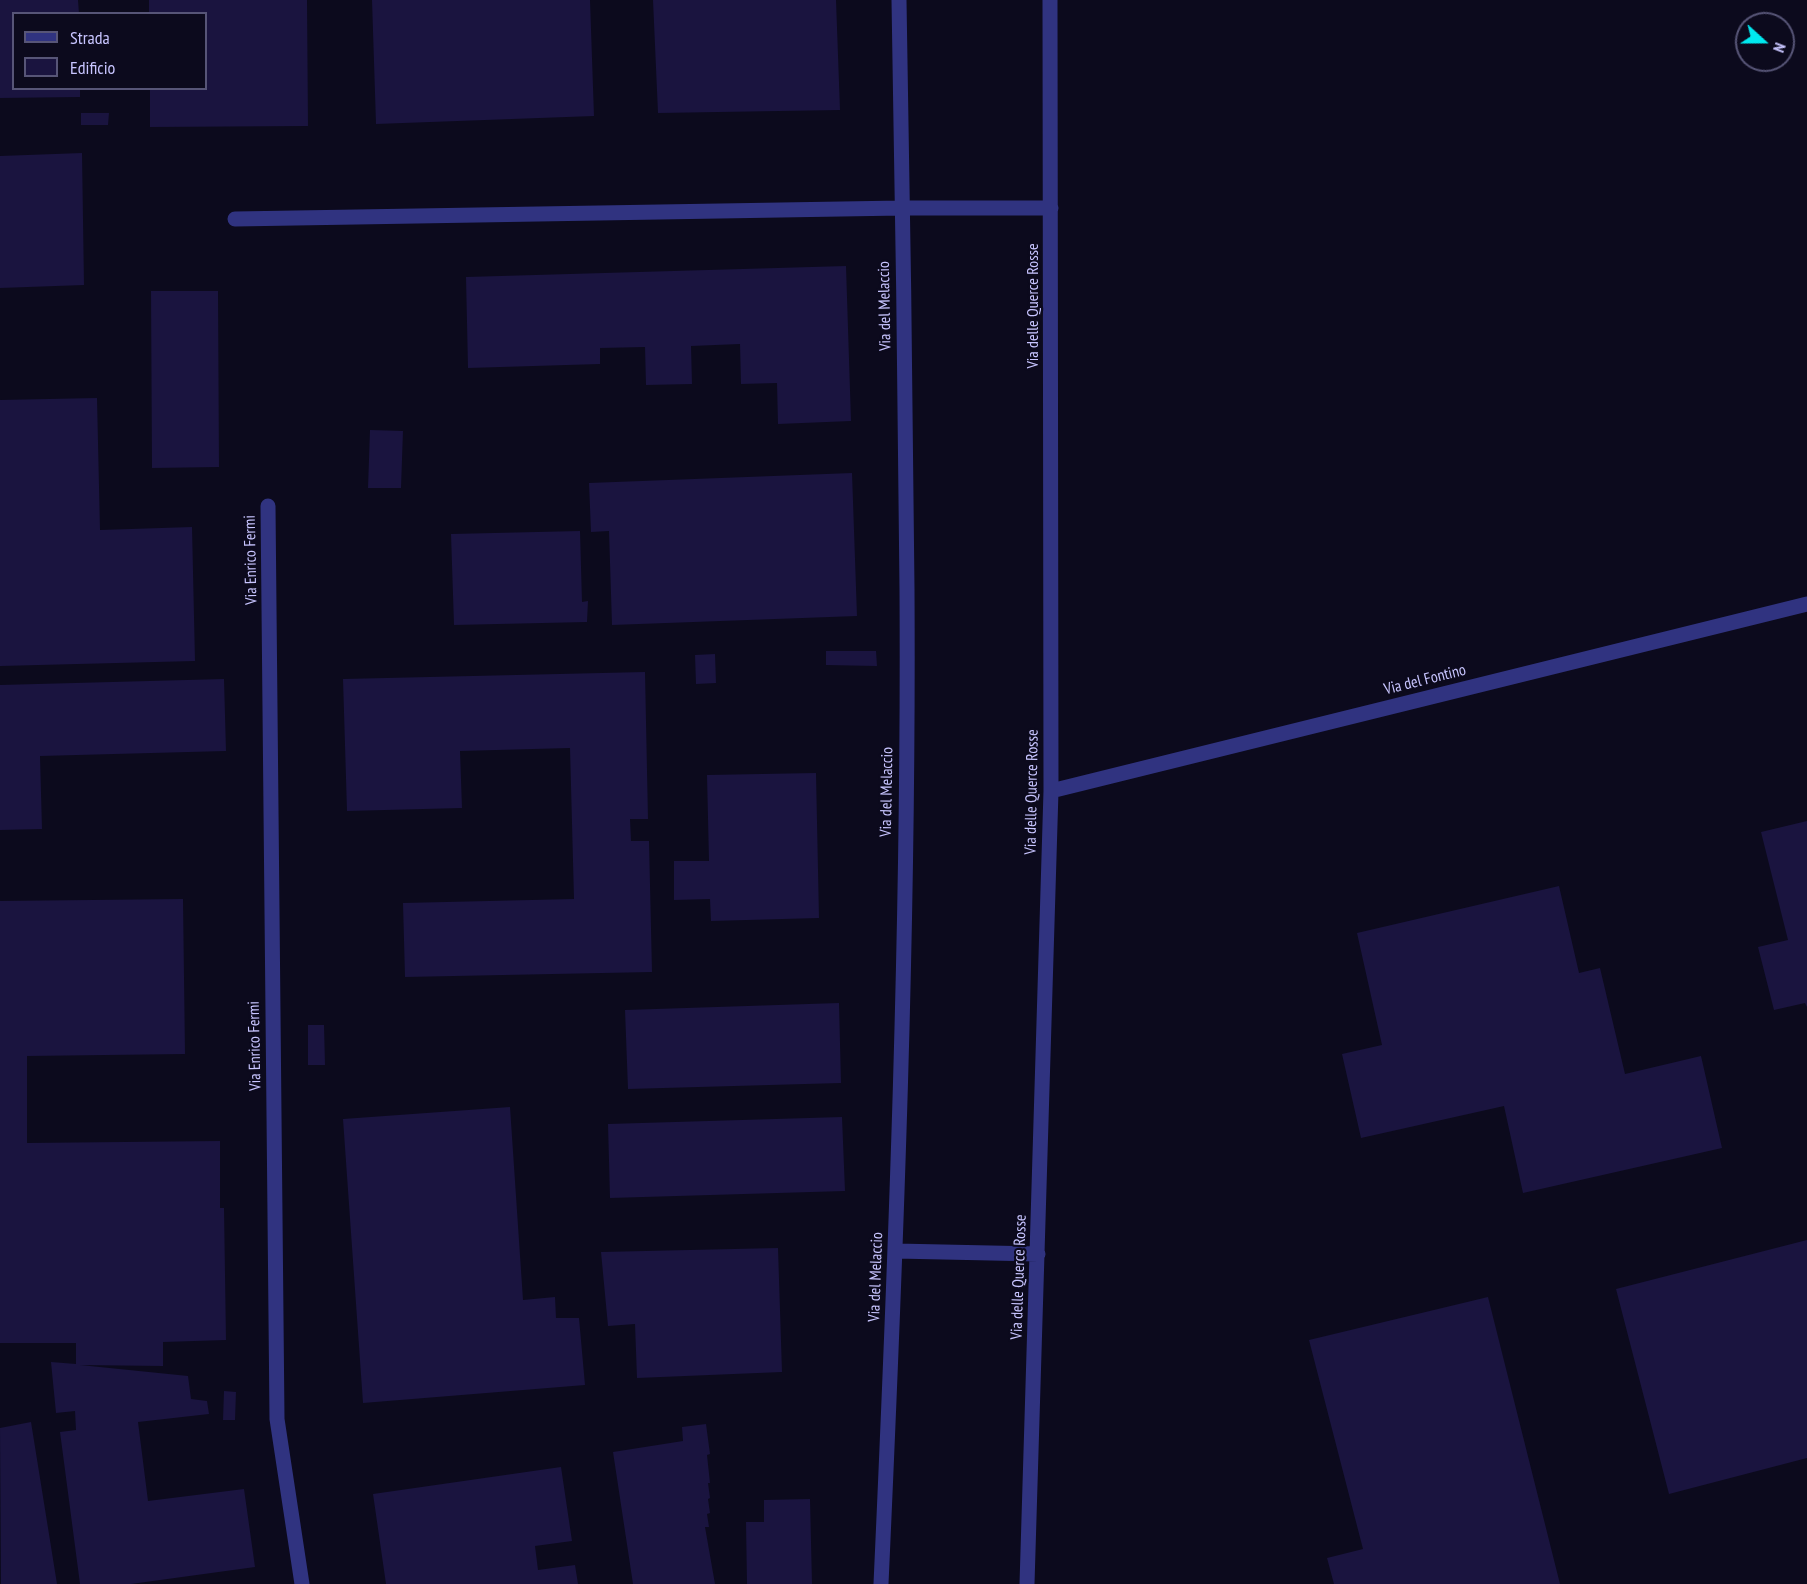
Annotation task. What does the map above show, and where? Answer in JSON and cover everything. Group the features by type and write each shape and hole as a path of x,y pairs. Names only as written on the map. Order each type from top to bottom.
{"street":[{"name":"Via del Melaccio","path":"881,1584 896,1251 904,922 907,591 898,0"},
{"name":"Via delle Querce Rosse","path":"1027,1584 1052,791 1050,0"},
{"path":"235,219 902,208 1051,208"},
{"name":"Via Enrico Fermi","path":"268,506 277,1419 302,1584"},
{"name":"Via del Fontino","path":"1052,791 1807,604"},
{"path":"896,1251 1038,1254"}],"building":[{"path":"0,0 78,0 79,12 12,12 12,90 80,90 80,97 0,98"},
{"path":"149,0 307,0 308,126 150,127 150,90 207,90 207,12 149,12"},
{"path":"372,0 590,0 594,116 376,124"},
{"path":"653,0 836,0 840,110 658,113"},
{"path":"81,113 109,113 108,125 81,125"},
{"path":"82,153 84,285 0,288 0,156"},
{"path":"846,266 851,421 778,424 777,383 741,384 740,344 691,346 692,384 646,385 645,347 600,348 600,364 468,368 466,277"},
{"path":"151,291 218,291 219,467 152,468"},
{"path":"97,398 100,530 192,527 195,661 0,666 0,400"},
{"path":"370,430 403,431 401,488 368,488"},
{"path":"852,473 857,616 612,625 609,531 591,532 589,483"},
{"path":"580,531 582,602 588,601 587,622 454,625 451,534"},
{"path":"826,651 876,651 877,666 826,665"},
{"path":"715,654 716,683 696,684 695,655"},
{"path":"645,672 648,819 630,819 631,841 649,841 652,972 405,977 403,903 574,899 570,748 460,751 462,808 347,811 343,679"},
{"path":"224,679 226,751 40,756 42,829 0,830 0,685"},
{"path":"816,773 819,918 711,921 710,899 674,900 674,861 709,861 707,775"},
{"path":"1807,821 1807,1007 1805,1003 1774,1010 1758,947 1788,940 1761,832"},
{"path":"1559,886 1579,973 1600,968 1625,1074 1701,1056 1722,1148 1523,1193 1504,1106 1361,1138 1342,1054 1382,1045 1357,933"},
{"path":"183,899 185,1054 27,1056 27,1143 220,1141 220,1208 224,1208 226,1340 163,1342 163,1366 80,1365 188,1376 191,1399 207,1401 209,1414 138,1422 148,1501 244,1489 255,1567 131,1584 80,1584 60,1432 76,1430 75,1411 56,1413 51,1362 76,1364 76,1343 0,1343 0,901"},
{"path":"839,1003 841,1083 628,1089 625,1010"},
{"path":"308,1025 324,1025 325,1065 308,1065"},
{"path":"510,1107 523,1300 555,1297 556,1318 579,1318 585,1385 363,1403 343,1119"},
{"path":"842,1117 845,1191 610,1198 608,1124"},
{"path":"1807,1240 1807,1458 1669,1494 1616,1289"},
{"path":"778,1248 782,1372 637,1378 635,1324 608,1326 601,1252"},
{"path":"1488,1297 1560,1584 1334,1584 1327,1558 1363,1549 1309,1340"},
{"path":"224,1391 236,1392 235,1420 223,1420"},
{"path":"31,1422 57,1584 1,1584 0,1428"},
{"path":"706,1424 710,1454 707,1455 710,1513 707,1514 709,1527 705,1527 715,1584 633,1584 613,1452 683,1441 682,1427"},
{"path":"561,1467 572,1541 535,1546 538,1570 575,1565 578,1584 386,1584 373,1494"},
{"path":"810,1499 812,1584 747,1584 746,1522 764,1522 764,1500"}]}
